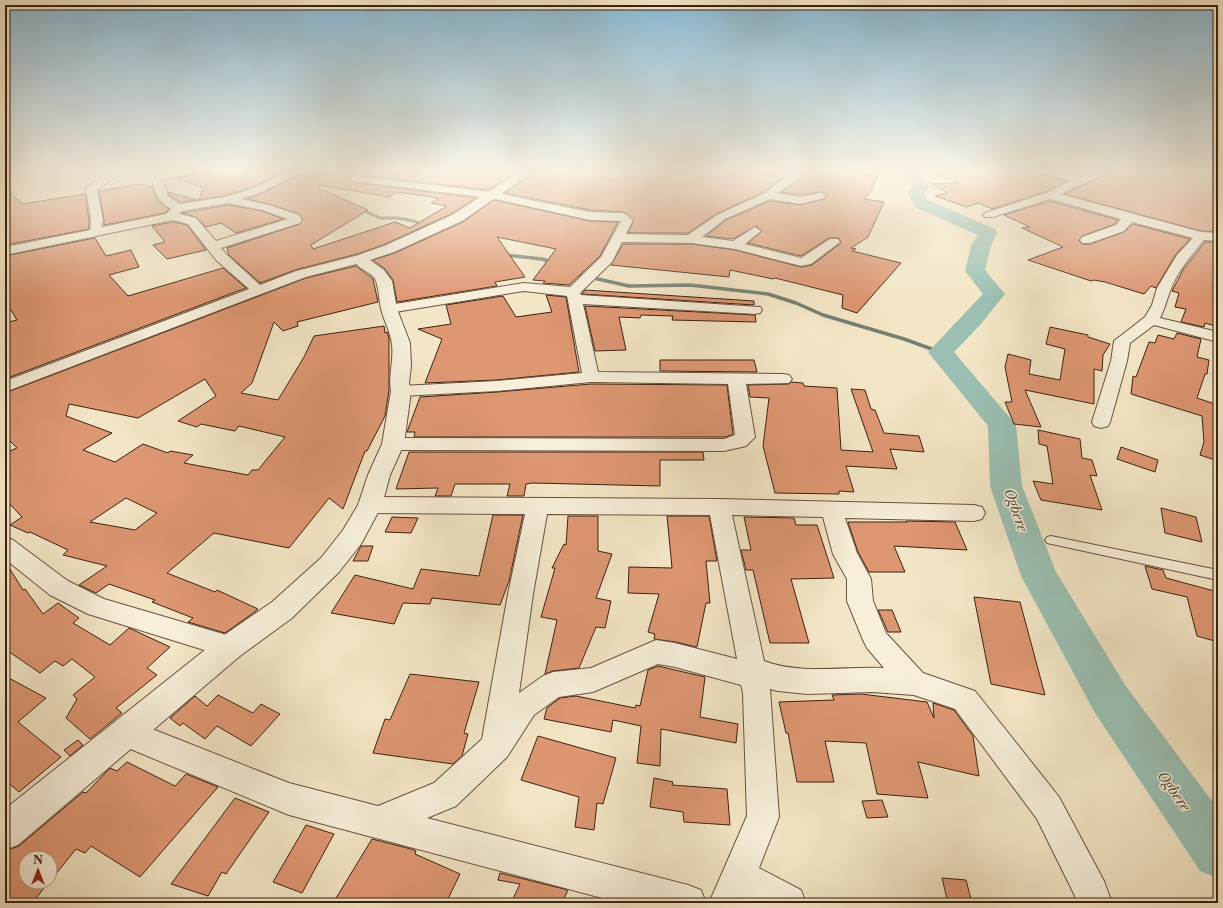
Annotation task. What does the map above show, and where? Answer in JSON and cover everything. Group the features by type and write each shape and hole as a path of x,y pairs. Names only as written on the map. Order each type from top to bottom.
{"street":[{"path":"96,213 96,231"},
{"path":"5,251 168,213"},
{"path":"177,213 192,221 214,246 221,257 258,290"},
{"path":"214,246 296,220 295,217 284,213"},
{"path":"5,387 301,274 363,258 395,247 464,213"},
{"path":"574,295 607,260 627,220 623,217 580,213"},
{"path":"691,239 721,217 729,213"},
{"path":"989,215 994,213"},
{"path":"1113,213 1201,236 1218,238"},
{"path":"1086,240 1120,228 1129,218"},
{"path":"735,245 755,231"},
{"path":"1101,422 1119,361 1122,341 1152,320 1159,305 1164,288 1182,258 1201,236"},
{"path":"619,238 691,239 735,245 801,262 806,261 834,242"},
{"path":"5,832 230,647 282,610 330,565 352,537 370,505 379,475 393,444 401,391 400,383 402,366 401,343 389,309 384,280 380,273 363,263 363,258"},
{"path":"389,309 524,286 574,295 755,310"},
{"path":"574,295 591,377"},
{"path":"1152,320 1218,337"},
{"path":"401,391 591,377 736,378 782,380"},
{"path":"393,444 732,444 739,442 745,437 736,378"},
{"path":"370,505 719,507 831,511 974,513"},
{"path":"496,747 526,559 538,506"},
{"path":"719,507 757,693 763,817 733,889 788,903"},
{"path":"831,511 837,523 845,554 859,578 860,601 876,640 914,682"},
{"path":"5,546 60,588 97,607 230,647"},
{"path":"379,822 445,795 496,747 524,706 554,686 593,680 656,652 675,654 778,679 807,681 865,680 914,682 964,700 1048,808 1092,893 1094,903"},
{"path":"127,733 288,799 688,903"}],"lane":[{"path":"1051,540 1218,575"}],"building":[{"path":"6,213 88,213 89,229 5,245 5,230 10,223"},
{"path":"103,213 163,213 104,225"},
{"path":"183,213 268,213 283,219 236,233 221,223 206,227 196,217"},
{"path":"297,213 363,213 311,245 313,249 395,222 410,228 435,213 452,213 383,245 357,254 295,270 260,283 229,255 227,248 300,224 303,219"},
{"path":"475,213 555,213 590,221 618,222 600,256 569,285 543,283 545,281 533,280 556,249 497,237 525,277 495,282 497,286 397,302 393,280 385,269 373,260 395,253 463,222"},
{"path":"626,213 717,213 688,233 628,233 634,220"},
{"path":"741,213 879,213 868,237 851,248 856,249 852,251 901,263 857,313 842,308 843,295 775,278 773,279 730,270 729,277 611,265 623,244 691,244 735,250 801,267 812,265 841,243 839,238 829,238 801,256 748,243 762,231 756,226 733,239 706,236 726,220"},
{"path":"1009,213 1094,213 1118,220 1115,224 1082,236 1079,241 1082,244 1090,244 1124,232 1133,224 1190,239 1176,254 1156,288 1151,286 1144,294 1105,282 1094,280 1091,281 1028,260 1063,247 1022,228 1030,227 1004,215"},
{"path":"1136,213 1217,213 1215,219 1217,219 1213,227 1218,228 1218,232 1201,231"},
{"path":"173,222 187,225 206,250 167,259 153,245 165,242 152,226"},
{"path":"95,238 106,256 131,250 139,267 109,275 128,296 223,268 246,288 5,379 5,323 17,320 5,300 5,256"},
{"path":"1205,242 1218,242 1218,316 1215,326 1205,323 1204,327 1181,322 1186,309 1175,307 1179,293 1172,291 1183,270"},
{"path":"356,266 373,279 378,302 297,322 298,326 283,331 274,322 252,383 241,393 278,400 304,357 314,336 384,326 385,333 387,332 389,338 389,390 385,416 367,451 365,451 343,509 329,498 289,548 214,533 167,573 215,592 217,590 258,609 256,611 225,633 188,622 193,618 152,602 155,600 109,584 96,593 79,585 107,566 63,555 68,550 30,532 28,533 10,525 22,517 5,499 5,453 17,448 5,436 5,393 306,278","holes":["205,379 216,396 178,421 197,427 201,424 235,431 239,426 285,437 258,470 252,470 248,475 184,463 193,455 170,451 168,453 143,444 115,462 83,450 112,433 66,416 69,404 138,418","126,498 157,513 135,530 90,522"]},
{"path":"585,290 754,301 754,305 582,294"},
{"path":"546,295 566,297 579,372 497,380 425,383 442,339 418,329 451,324 446,305 503,296 516,317 552,312"},
{"path":"585,306 755,315 756,322 672,320 673,316 641,315 640,318 619,317 626,350 595,351"},
{"path":"1050,327 1088,335 1088,337 1110,344 1103,355 1102,371 1094,369 1094,404 1025,390 1041,427 1014,424 1005,402 1012,402 1005,367 1008,354 1031,360 1029,374 1060,380 1065,349 1046,344"},
{"path":"1177,333 1201,339 1197,357 1209,360 1207,374 1205,374 1197,398 1218,405 1218,446 1214,444 1215,460 1200,455 1204,442 1202,416 1131,394 1133,376 1136,377 1149,342 1155,343 1158,335 1174,339"},
{"path":"660,360 754,360 757,372 660,371"},
{"path":"791,382 803,383 804,386 837,388 841,450 873,452 851,389 865,390 871,409 875,410 884,433 919,436 924,452 890,449 897,469 846,466 854,492 839,491 839,494 775,493 763,446 769,398 750,397 748,385 789,384"},
{"path":"591,384 727,385 733,434 726,437 414,437 415,432 407,432 420,397"},
{"path":"1038,430 1080,439 1082,458 1092,460 1097,476 1090,475 1102,510 1041,500 1033,481 1053,484 1047,446 1039,444"},
{"path":"1121,447 1158,460 1155,472 1117,459"},
{"path":"409,452 703,452 704,460 660,460 660,486 532,483 526,484 524,496 507,496 510,484 455,484 451,496 435,496 438,488 396,489"},
{"path":"1161,508 1196,517 1202,542 1165,533"},
{"path":"493,515 523,515 509,581 500,605 432,598 430,604 403,603 394,624 331,613 355,575 413,589 421,569 479,576"},
{"path":"568,516 598,516 598,551 612,554 596,598 611,601 605,628 596,627 579,668 553,671 545,674 557,620 541,617 555,568 552,568 564,544 566,545"},
{"path":"667,516 709,516 717,561 706,561 710,603 706,603 697,647 654,639 655,634 648,632 659,594 628,593 629,567 672,568"},
{"path":"392,517 418,518 411,533 385,532"},
{"path":"744,517 794,518 796,525 817,525 834,578 791,579 809,643 770,643 753,570 746,570 741,550 751,550"},
{"path":"906,521 955,522 967,550 894,546 905,572 869,572 858,552 848,522 907,522"},
{"path":"361,546 373,546 368,561 353,561"},
{"path":"5,561 23,590 25,589 43,614 58,603 79,618 73,623 110,645 129,628 170,647 147,668 157,675 116,708 122,713 90,739 66,718 77,699 73,695 95,677 72,659 63,666 55,661 40,673 5,649"},
{"path":"1145,566 1163,570 1166,578 1218,592 1218,642 1197,636 1187,597 1152,589"},
{"path":"974,597 1020,602 1045,695 991,684"},
{"path":"878,610 892,610 901,632 888,632"},
{"path":"658,666 705,677 700,717 738,724 736,743 661,729 660,766 637,763 641,726 613,720 611,732 544,719 547,708 560,698 576,696 635,708 636,705 640,706 648,670"},
{"path":"410,674 479,682 464,733 468,734 462,756 453,764 373,753 385,719 390,720"},
{"path":"5,676 46,698 18,722 61,757 19,792 5,780"},
{"path":"861,694 927,702 934,718 933,703 954,710 973,736 979,776 918,762 928,798 877,794 866,743 825,741 834,782 797,782 788,733 786,733 779,702 834,700 832,695"},
{"path":"218,695 253,713 261,704 280,714 251,746 217,726 205,739 183,723 180,726 170,718 195,696 207,706"},
{"path":"538,736 616,758 603,804 597,803 594,830 575,827 579,797 521,780"},
{"path":"78,740 83,745 70,756 64,750"},
{"path":"127,762 175,786 186,774 218,787 140,877 91,846 85,853 76,849 58,871 58,850 18,850 18,890 43,890 32,903 5,903 5,851 19,846 83,792 86,793 110,768 117,771"},
{"path":"654,778 673,782 672,785 727,789 730,825 684,822 683,812 650,807"},
{"path":"235,798 269,812 226,874 222,872 208,896 171,884"},
{"path":"882,800 888,817 867,818 862,801"},
{"path":"306,825 334,834 302,893 273,882"},
{"path":"372,839 411,849 416,851 415,854 460,874 446,903 333,903"},
{"path":"500,873 568,890 562,903 511,903 520,884 498,880"},
{"path":"942,878 966,880 972,903 948,903"}],"waterway":[{"path":"370,213 380,218 397,218 414,221 432,229"},
{"name":"Ogbere","path":"943,213 988,233 981,246 975,271 994,294 973,319 940,352 1002,425 1006,486 1039,576 1110,699 1216,848 1218,853"},
{"path":"505,255 542,259 554,263"},
{"path":"574,272 580,275 629,286 690,285 768,294 796,303 823,315 904,339 940,352"}]}
